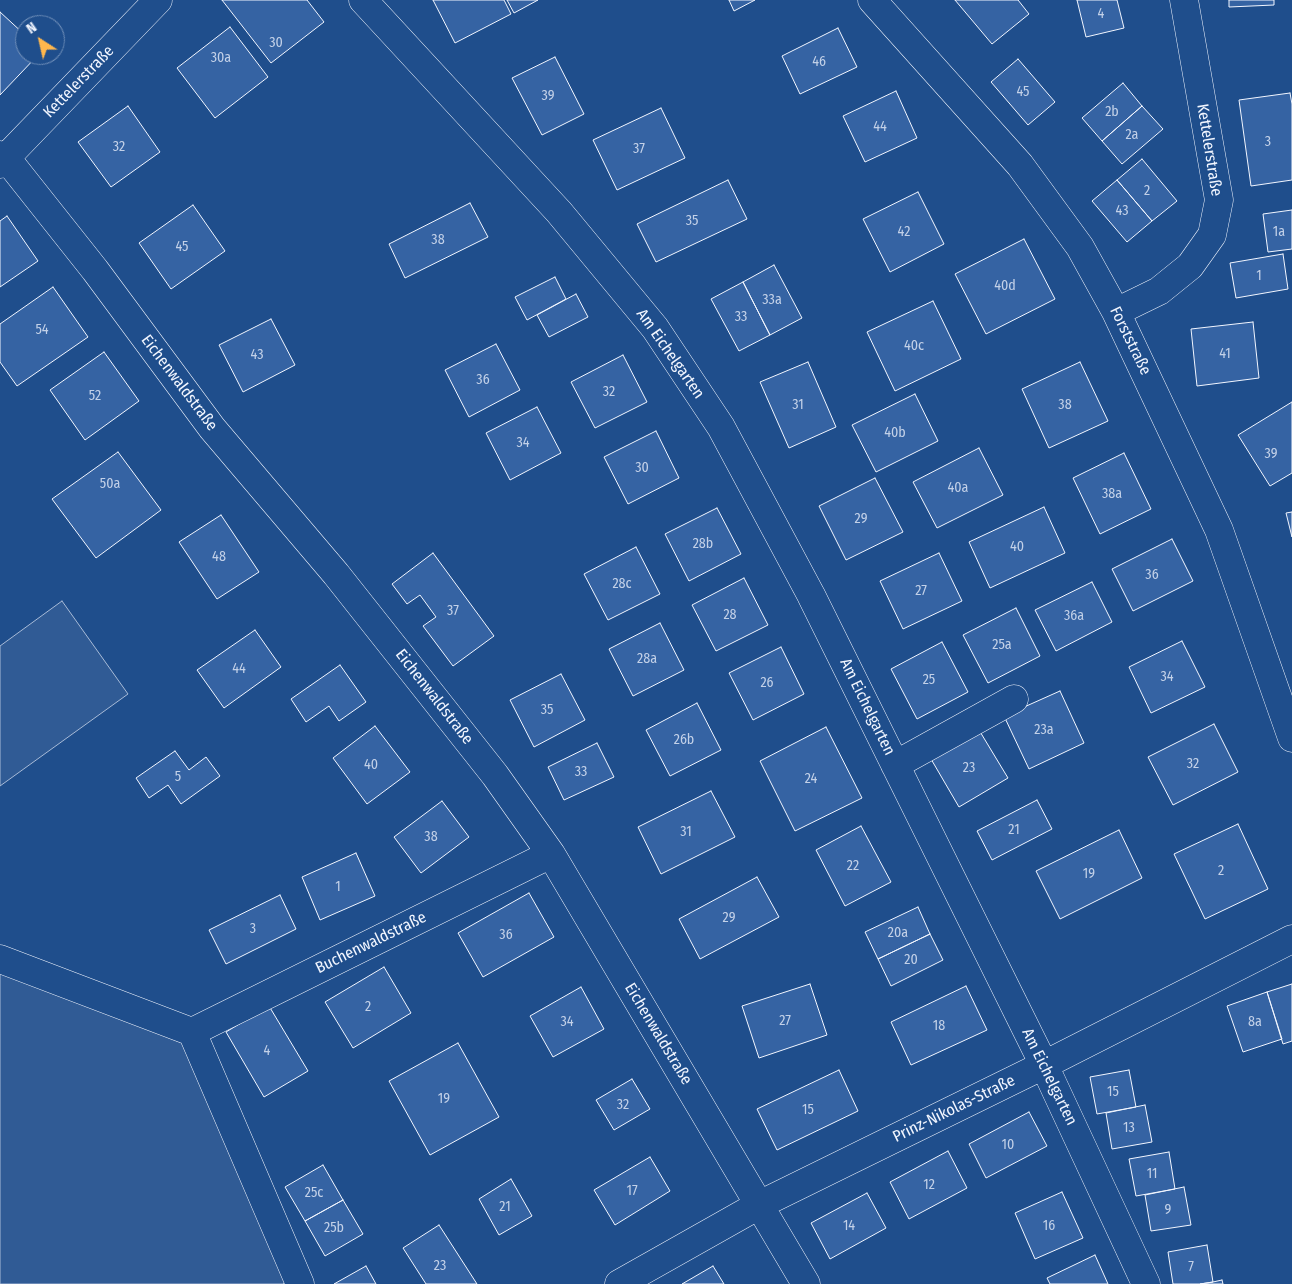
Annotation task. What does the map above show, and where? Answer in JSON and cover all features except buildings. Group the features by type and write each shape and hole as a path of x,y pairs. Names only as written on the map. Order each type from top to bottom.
{"street":[{"name":"Kettelerstraße","path":"2,159 158,0"},
{"name":"Am Eichelgarten","path":"363,0 559,212 655,328 721,427 811,595 1044,1065 1146,1284"},
{"name":"Forststraße","path":"872,0 1020,165 1080,247 1116,312 1219,530 1292,738"},
{"name":"Kettelerstraße","path":"1116,312 1159,292 1190,266 1212,235 1219,200 1184,0"},
{"name":"Eichenwaldstraße","path":"2,159 96,270 212,428 336,574 495,775 551,854 806,1284"},
{"name":"Am Eichelgarten","path":"895,765 1014,699"},
{"name":"Buchenwaldstraße","path":"192,1032 551,854"},
{"name":"Prinz-Nikolas-Straße","path":"619,1284 759,1205 1044,1065 1292,939"},
{"path":"0,959 192,1032 300,1284"}],"shaded area":[{"path":"62,601 128,694 0,786 0,646"},
{"path":"0,968 187,1045 285,1282 283,1284 0,1284"}]}
